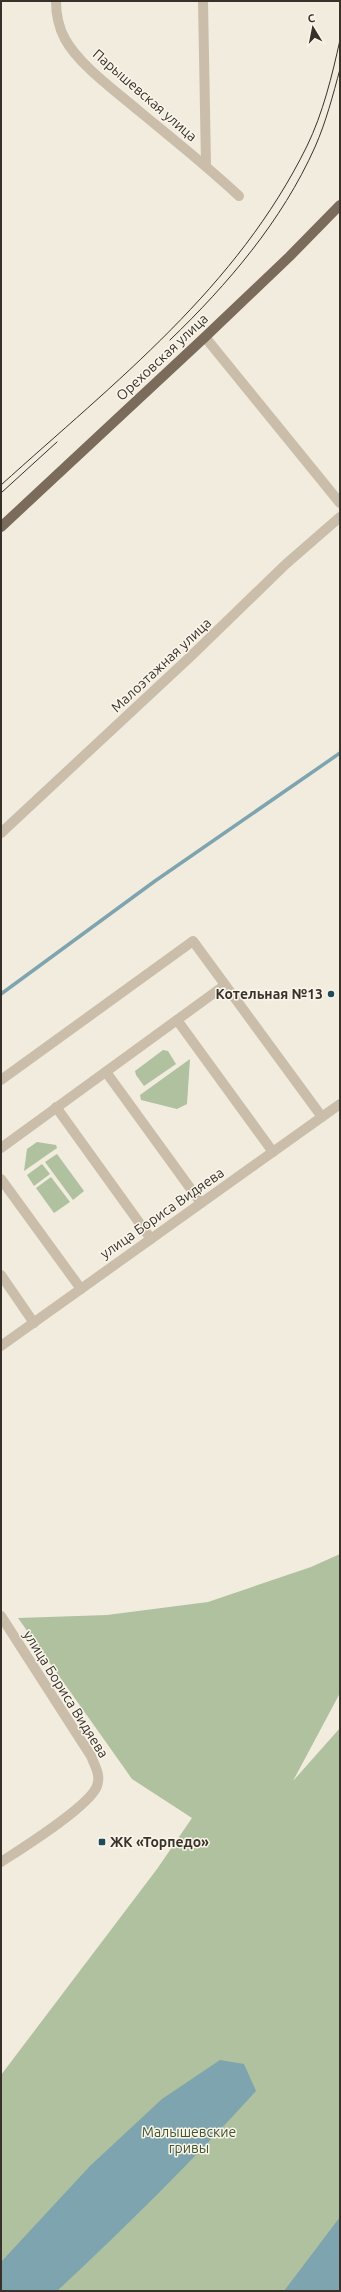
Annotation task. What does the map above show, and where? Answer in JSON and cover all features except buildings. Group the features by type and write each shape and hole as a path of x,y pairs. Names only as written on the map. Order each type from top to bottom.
{"main road":[{"name":"Ореховская улица","path":"1,527 205,337 289,257 340,205"}],"street":[{"name":"Парышевская улица","path":"56,1 59,24 66,40 78,55 105,83 206,166 239,196"},
{"path":"203,1 206,166"},
{"path":"205,337 340,503"},
{"name":"Малоэтажная улица","path":"1,833 190,657 286,564 340,517"},
{"path":"1,1080 193,941 322,1117"},
{"path":"1,1148 225,985"},
{"path":"177,1020 273,1152"},
{"path":"106,1072 201,1203"},
{"name":"улица Бориса Видяева","path":"1,1346 340,1104"},
{"path":"56,1107 151,1239"},
{"path":"1,1179 81,1289"},
{"path":"1,1275 34,1322"},
{"name":"улица Бориса Видяева","path":"1,1616 91,1756 98,1775 97,1787 72,1813 1,1862"}],"green space":[{"path":"163,1050 168,1051 176,1064 144,1086 136,1075 135,1071"},
{"path":"190,1059 187,1104 177,1109 141,1100 140,1095"},
{"path":"37,1142 56,1145 57,1148 24,1171 27,1149"},
{"path":"57,1154 84,1191 73,1200 45,1162"},
{"path":"42,1164 50,1174 34,1186 27,1175"},
{"path":"51,1177 70,1202 54,1213 36,1188"},
{"name":"Малышевские гривы","path":"340,1554 340,1693 293,1781 340,1728 340,2291 1,2291 1,2075 157,1869 192,1818 132,1779 18,1618 107,1615 208,1602 311,1567"}],"water":[{"path":"220,2060 244,2064 256,2091 208,2143 108,2243 57,2291 1,2291 1,2262 90,2166 162,2099"},
{"path":"340,2217 340,2291 284,2291"}],"waterway":[{"path":"1,994 155,881 340,753"}],"tram line":[{"path":"1,485 171,330 210,288 246,244 278,197 313,133 330,81 340,40"},
{"path":"170,340 192,319 233,274 270,226 287,200 302,174 319,138 340,69"},
{"path":"1,493 57,442"}],"place":[{"name":"Котельная №13","path":"331,994"},
{"name":"ЖК «Торпедо»","path":"102,1842"}]}
